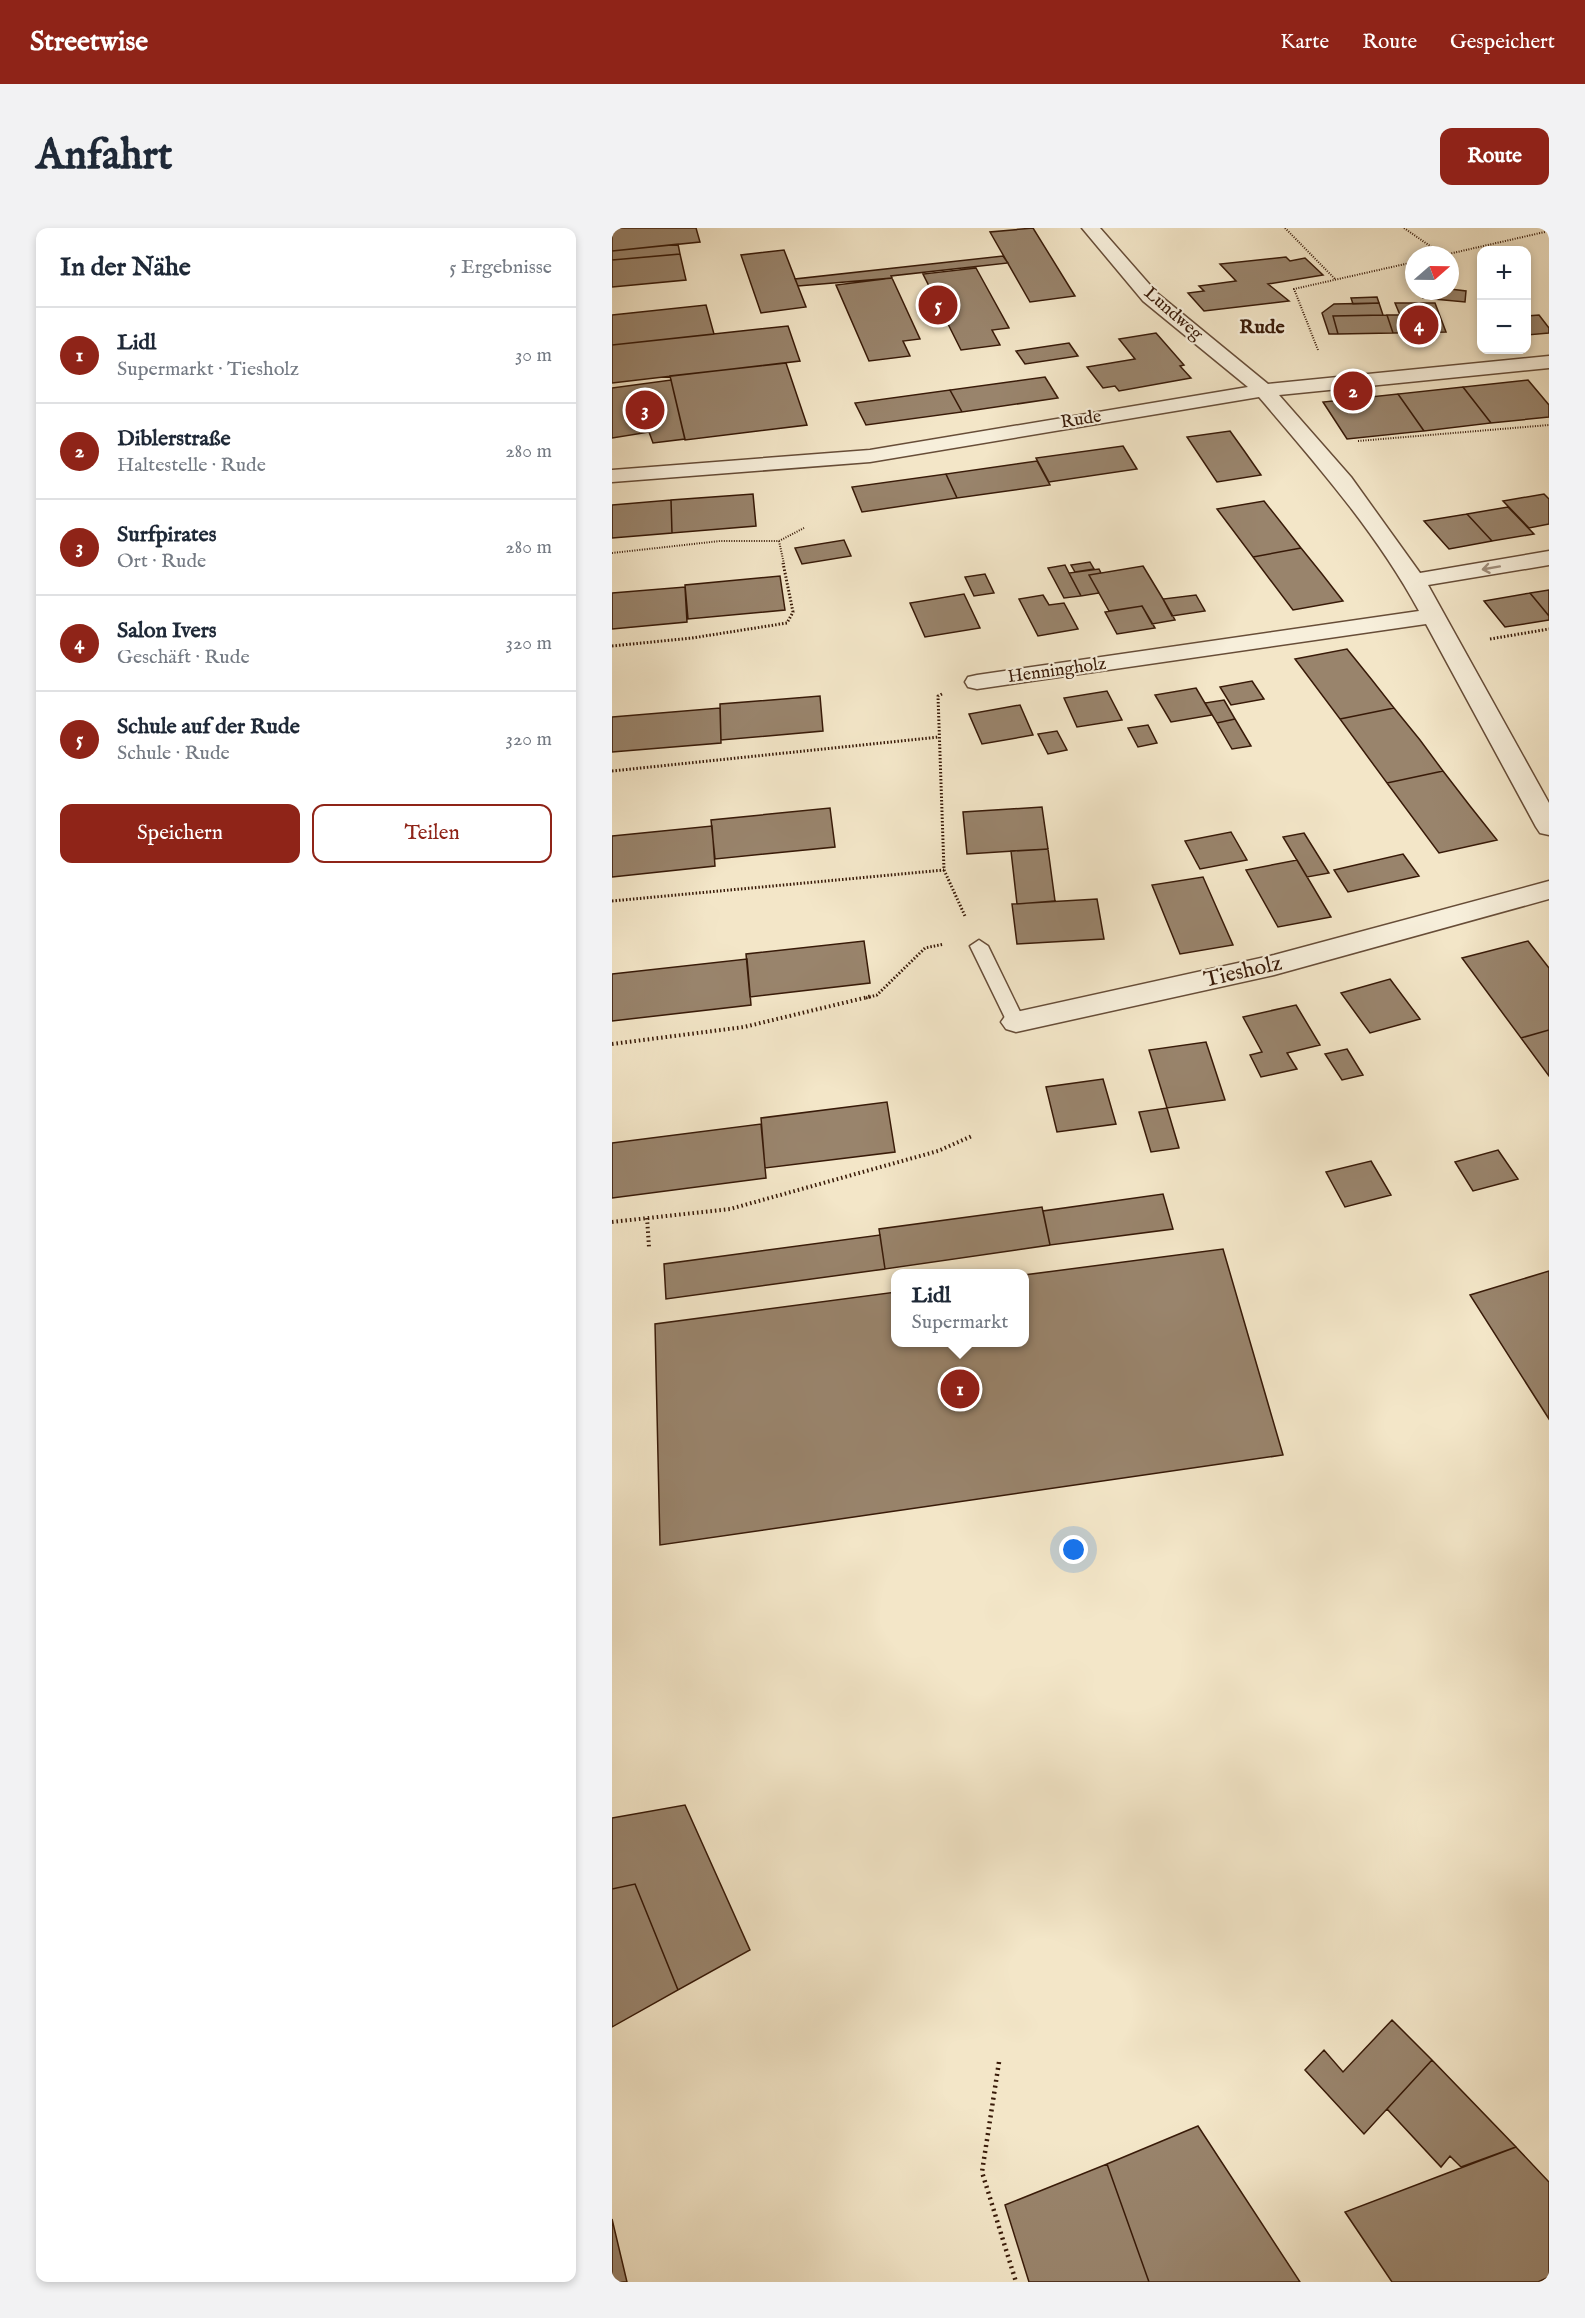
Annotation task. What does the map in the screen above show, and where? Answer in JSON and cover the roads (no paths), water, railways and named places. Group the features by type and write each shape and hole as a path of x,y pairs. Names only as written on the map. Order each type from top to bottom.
{"street":[{"name":"Lundweg","path":"1090,228 1150,297 1264,390 1343,482 1414,581 1549,827"},
{"name":"Rude","path":"612,476 870,456 1264,390 1549,362"},
{"path":"1414,581 1549,558"},
{"name":"Henningholz","path":"977,682 1434,616"},
{"name":"Tiesholz","path":"1016,1022 1274,965 1549,890"}],"lane":[{"name":"Tiesholz","path":"977,942 1016,1022"}],"place":[{"name":"Schule auf der Rude","path":"938,305"},
{"name":"Salon Ivers","path":"1419,325"},
{"name":"Diblerstraße","path":"1353,391"},
{"name":"Surfpirates","path":"645,410"},
{"name":"Lidl","path":"960,1389"}],"district":[{"name":"Rude","path":"1262,327"}]}
